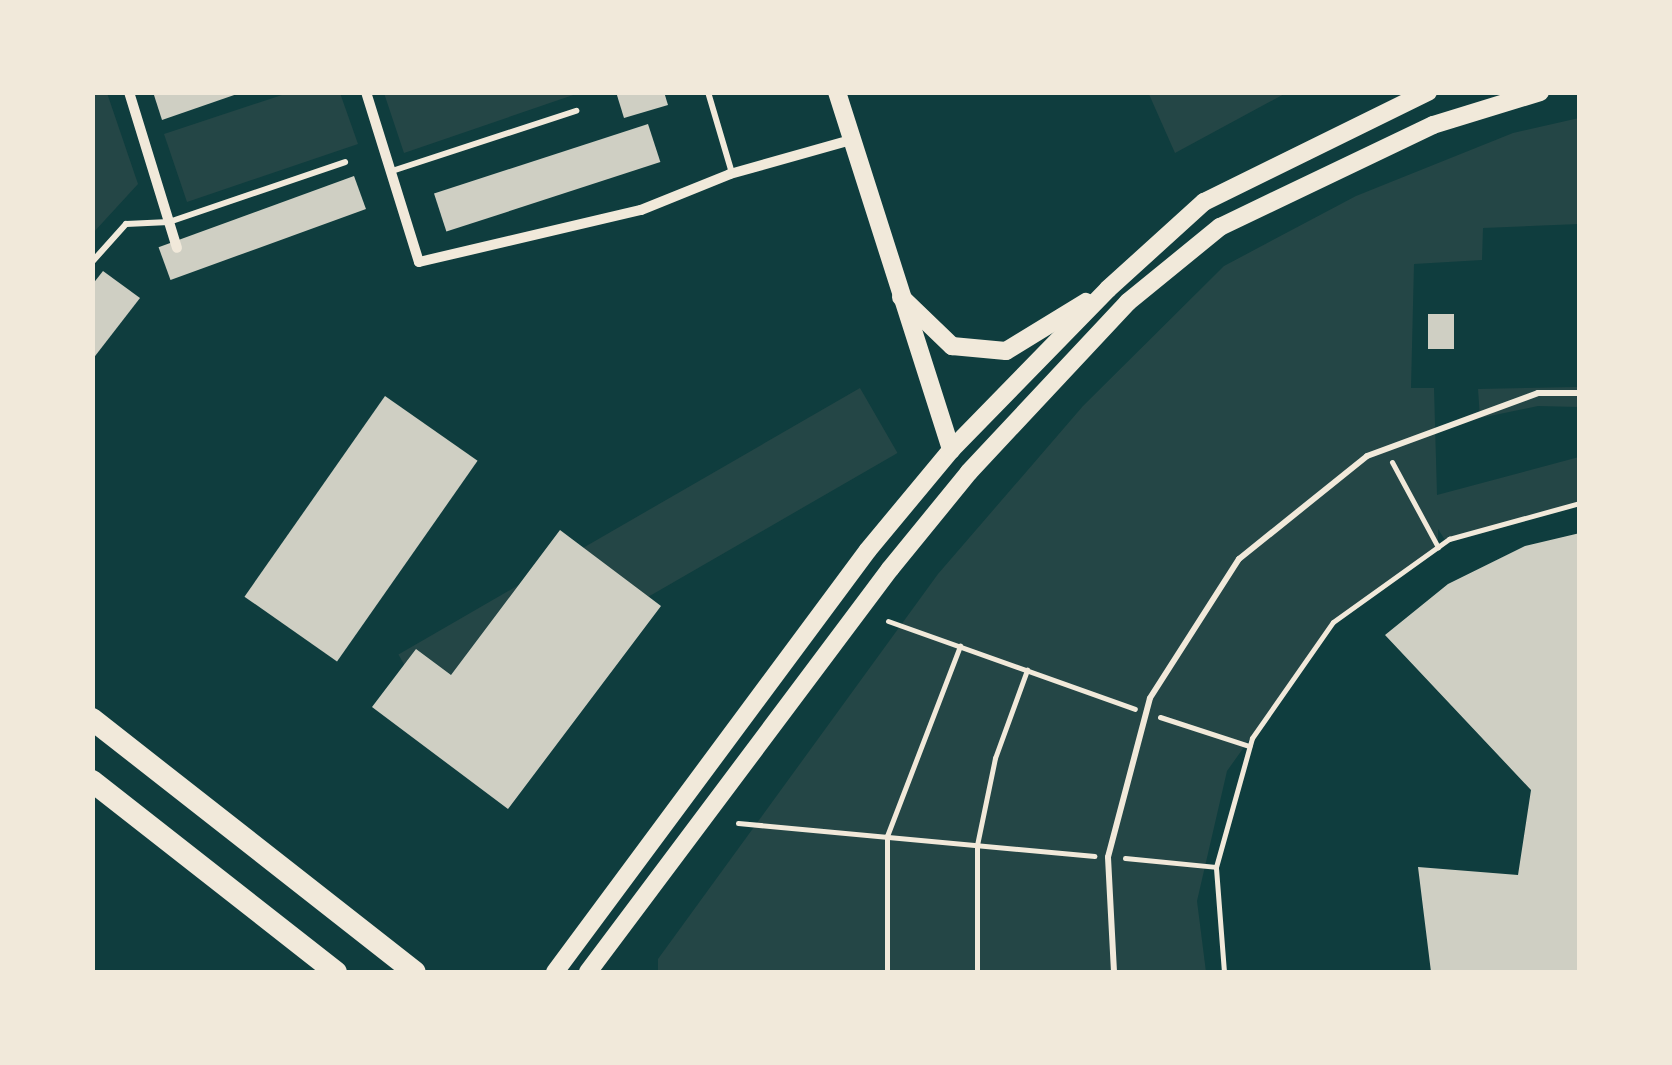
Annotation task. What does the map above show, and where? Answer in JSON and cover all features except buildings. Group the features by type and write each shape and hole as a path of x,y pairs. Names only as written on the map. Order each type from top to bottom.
{"highway":[{"path":"92,719 415,972"},
{"path":"92,781 336,972"}],"main road":[{"path":"837,92 897,293 951,450"},
{"path":"555,972 868,550 951,450 1108,288 1204,202 1428,92"},
{"path":"588,972 890,569 969,472 1128,302 1220,227 1432,125 1540,92"},
{"path":"897,293 952,346 1006,350 1108,288"}],"street":[{"path":"128,92 177,248"},
{"path":"366,92 419,262 641,210 732,173 851,140"}],"lane":[{"path":"708,92 732,173"},
{"path":"390,171 576,112"},
{"path":"92,262 126,224 169,222 345,162"},
{"path":"1114,972 1108,857 1146,713 1240,559 1368,456 1538,393 1580,393"}],"path":[{"path":"1385,449 1438,547"},
{"path":"1224,972 1216,867 1250,746 1334,622 1438,547 1580,503"},
{"path":"888,621 1250,746"},
{"path":"887,972 886,836 960,646"},
{"path":"977,972 977,845 995,758 1027,670"},
{"path":"738,823 1216,867"}],"shaded area":[{"path":"93,92 107,93 138,184 93,233"},
{"path":"384,92 582,92 404,153 384,93"},
{"path":"1148,92 1286,92 1286,93 1175,153"},
{"path":"288,93 340,93 358,144 187,202 164,134"},
{"path":"1579,118 1579,224 1483,228 1482,260 1414,264 1411,388 1434,388 1437,495 1579,457 1579,506 1447,543 1438,529 1438,547 1333,622 1227,771 1197,901 1206,972 658,972 658,959 938,574 1083,406 1224,266 1356,196 1513,133"},
{"path":"1579,387 1579,407 1538,406 1480,418 1478,389"},
{"path":"860,388 898,453 436,719 398,654"}]}
